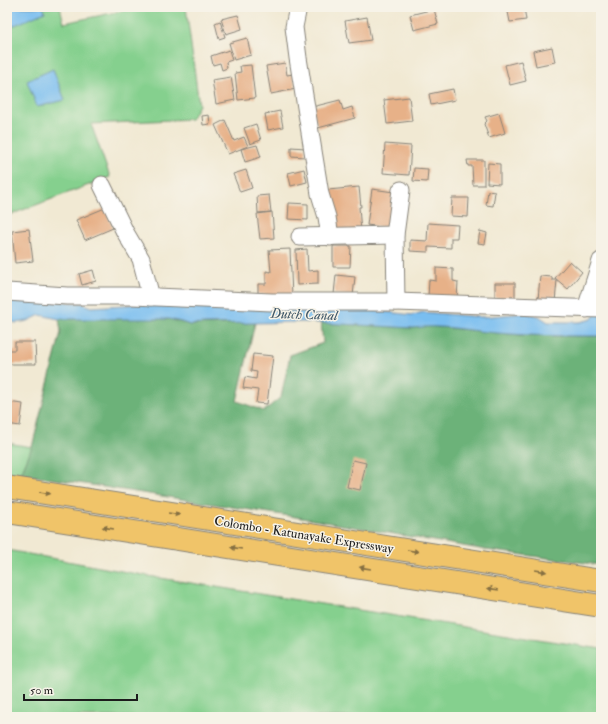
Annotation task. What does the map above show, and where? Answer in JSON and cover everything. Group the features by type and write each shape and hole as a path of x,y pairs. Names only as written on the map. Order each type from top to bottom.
{"highway":[{"name":"Colombo - Katunayake Expressway","path":"7,486 601,581"},
{"name":"Colombo - Katunayake Expressway","path":"7,512 601,606"}],"street":[{"path":"298,7 294,27 298,58 320,194 327,217 330,237"},
{"path":"102,185 125,232 141,259 151,297"},
{"path":"396,302 395,235 401,190"},
{"path":"300,237 395,235"},
{"path":"7,292 67,296 151,297 272,302 396,302 593,309 601,262"}],"green space":[{"path":"7,7 60,7 64,23 141,7 186,7 199,105 191,119 91,124 110,177 7,216"},
{"path":"59,319 169,319 190,325 255,323 237,401 264,411 281,397 290,355 323,343 321,323 412,328 428,326 520,335 601,336 601,565 486,550 302,518 21,474 32,447 61,332"},
{"path":"7,443 32,447 21,474 7,472"},
{"path":"7,550 154,577 601,649 601,717 7,717"}],"water":[{"path":"7,7 43,7 45,12 8,28"},
{"path":"53,69 65,100 37,107 27,81"},
{"name":"Dutch Canal","path":"19,295 28,303 47,301 81,303 92,307 156,303 369,310 413,315 423,312 482,317 525,313 539,316 548,322 580,322 592,319 601,307 601,336 523,335 444,327 413,328 303,322 190,325 169,319 59,319 40,315 28,321 16,323 7,320 7,299"}],"building":[{"path":"507,7 524,7 526,20 510,22"},
{"path":"434,9 438,24 414,30 410,15"},
{"path":"238,15 242,29 226,34 221,19"},
{"path":"367,17 371,40 349,43 345,21"},
{"path":"220,21 225,37 219,39 215,23"},
{"path":"247,38 251,55 234,60 229,43"},
{"path":"552,47 555,62 536,66 533,51"},
{"path":"229,50 232,60 226,62 227,68 222,70 220,63 213,65 211,56"},
{"path":"521,61 526,81 510,85 505,65"},
{"path":"285,63 287,75 293,74 296,89 271,94 266,66"},
{"path":"251,65 255,98 238,100 235,73 241,72 240,66"},
{"path":"231,77 235,100 216,104 212,80"},
{"path":"453,89 455,100 431,105 429,94"},
{"path":"409,97 412,121 387,124 384,100"},
{"path":"340,100 343,110 352,107 355,118 318,128 312,107"},
{"path":"280,111 283,127 268,130 265,114"},
{"path":"499,113 505,133 489,138 484,124 487,121 485,117"},
{"path":"209,115 210,124 203,125 202,116"},
{"path":"225,120 234,141 244,137 248,146 228,154 215,125"},
{"path":"256,124 261,140 250,144 244,128"},
{"path":"385,144 411,146 409,175 383,173"},
{"path":"257,145 261,157 245,162 241,149"},
{"path":"291,147 305,148 305,157 291,156"},
{"path":"467,160 484,160 484,185 473,185 472,166 468,166"},
{"path":"488,163 500,164 500,184 487,183"},
{"path":"414,168 428,169 427,182 413,181"},
{"path":"304,169 307,182 291,186 288,173"},
{"path":"246,170 252,188 240,192 233,174"},
{"path":"359,187 361,232 332,234 328,190"},
{"path":"372,189 394,192 389,228 367,225"},
{"path":"488,191 495,192 493,206 486,205"},
{"path":"269,195 271,212 258,213 257,196"},
{"path":"452,198 469,198 468,217 451,216"},
{"path":"289,203 308,204 308,220 288,219"},
{"path":"105,208 113,228 85,240 76,220"},
{"path":"272,212 274,238 260,239 257,214"},
{"path":"428,223 458,225 457,238 451,238 451,248 428,247 428,252 410,251 410,240 427,241"},
{"path":"29,229 33,261 15,263 12,231"},
{"path":"480,231 487,233 485,244 478,243"},
{"path":"333,246 351,246 350,267 333,267"},
{"path":"290,249 292,297 258,294 258,284 266,284 266,271 271,272 269,250"},
{"path":"307,249 308,271 318,270 318,284 297,285 296,250"},
{"path":"570,261 582,272 568,289 555,278"},
{"path":"436,268 453,269 453,281 458,282 457,299 428,297 429,280 436,281"},
{"path":"93,270 96,281 82,285 79,274"},
{"path":"336,275 355,277 353,296 334,294"},
{"path":"540,276 552,277 552,280 557,280 555,302 538,300"},
{"path":"495,283 515,283 515,297 495,298"},
{"path":"15,342 35,342 36,364 7,364 7,350 15,350"},
{"path":"253,354 273,356 267,404 256,403 258,390 243,388 245,377 256,379 257,372 251,371"},
{"path":"7,402 23,404 20,426 7,424"},
{"path":"353,460 366,463 360,490 347,487"}]}
